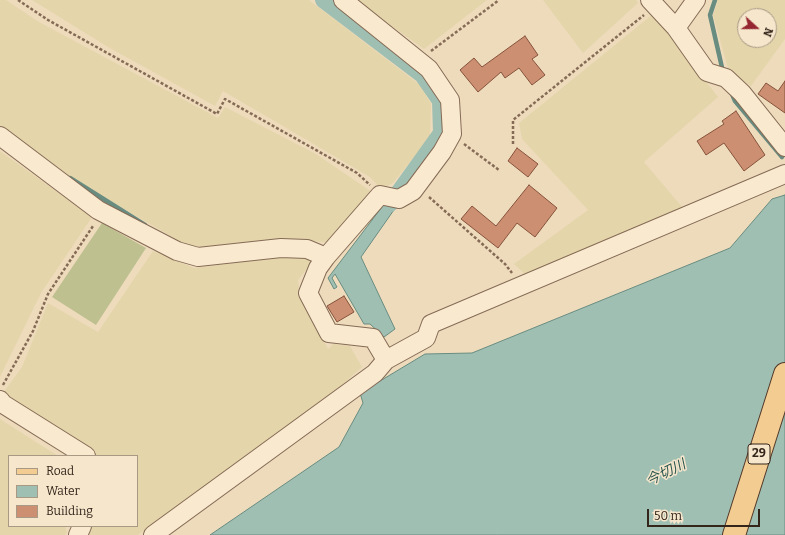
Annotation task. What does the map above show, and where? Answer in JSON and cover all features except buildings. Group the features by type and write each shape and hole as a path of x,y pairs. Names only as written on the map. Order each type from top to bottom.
{"main road":[{"name":"29","path":"734,535 785,374"}],"street":[{"path":"343,0 429,69 450,100 452,134 442,152 413,191 389,197 326,257 318,268 308,293 329,333 373,338 386,360"},
{"path":"676,28 696,0"},
{"path":"653,3 676,28 708,72 726,78 742,93 785,147"},
{"path":"0,136 102,212 177,251 198,257 281,248 307,249 326,257"},
{"path":"153,535 374,372 386,360 426,338 431,324 785,174"},
{"path":"0,400 84,455"}],"path":[{"path":"18,0 48,20 217,114 226,100 357,173 389,197"},
{"path":"419,60 499,0"},
{"path":"513,144 513,120 653,3"},
{"path":"452,134 499,170"},
{"path":"416,186 505,264 522,286"},
{"path":"0,390 33,331 48,294 102,212"}],"shaded area":[{"path":"0,0 6,0 39,22 218,118 225,107 316,154 375,194 334,243 312,241 262,242 213,248 186,245 69,177 0,126"},
{"path":"32,0 309,0 420,85 431,104 430,137 393,183 381,189 370,177 223,91 215,106 108,47"},
{"path":"355,0 487,0 424,49"},
{"path":"543,0 636,0 638,3 583,53"},
{"path":"718,0 785,0 785,39 751,86 729,72 713,15"},
{"path":"653,14 718,97 644,162 683,208 528,277 514,264 588,210 522,139 519,123"},
{"path":"0,151 92,217 41,293 0,377"},
{"path":"153,251 194,268 301,255 314,260 298,280 300,297 328,349 333,344 350,346 362,367 327,398 138,535 85,535 89,527 138,527 138,455 92,455 3,393 22,367 48,303 98,332"},
{"path":"0,419 56,455 8,455 8,527 65,527 67,532 65,535 0,535"}],"green space":[{"path":"102,223 146,248 96,325 52,297"}],"water":[{"name":"今切川","path":"785,195 785,535 210,535 339,447 363,403 360,393 425,354 472,353 730,248 772,199"},
{"path":"385,203 396,207 361,257 395,329 384,337 370,324 364,324 335,274 332,278 337,287 334,289 328,278"}],"waterway":[{"path":"323,0 422,75 440,101 441,133 390,204"},
{"path":"715,0 710,15 723,72"},
{"path":"732,94 735,101 782,157"},
{"path":"70,178 145,225"}]}
